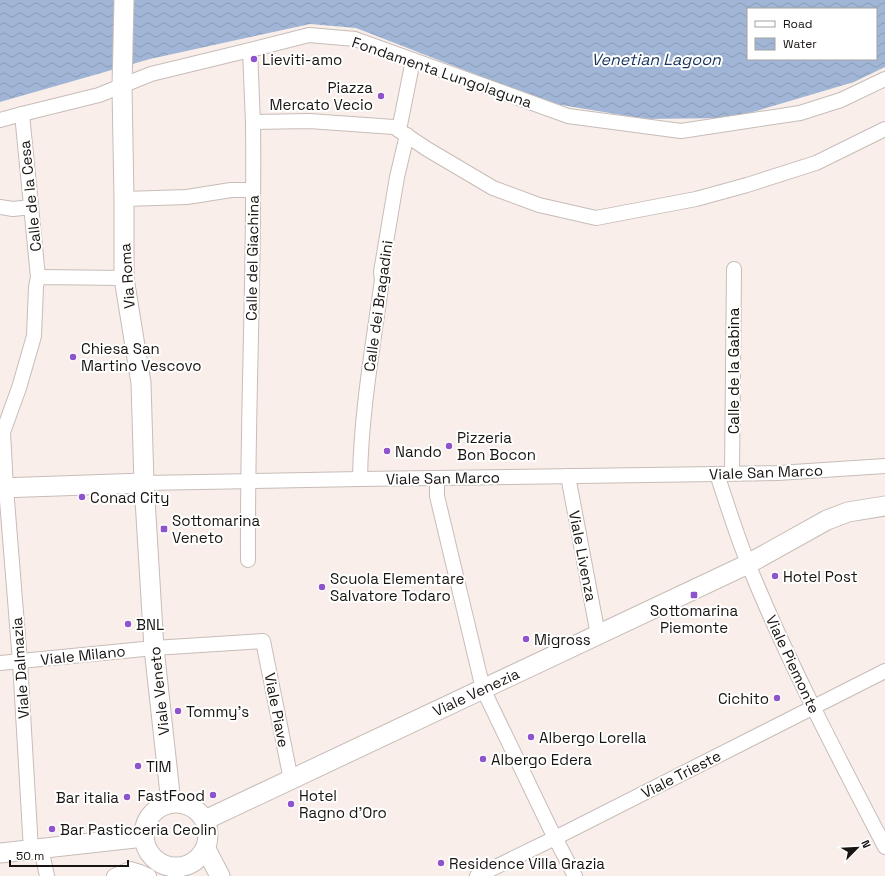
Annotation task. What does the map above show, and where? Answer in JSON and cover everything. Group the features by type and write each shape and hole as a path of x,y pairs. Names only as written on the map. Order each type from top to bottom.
{"street":[{"name":"Via Roma","path":"124,0 122,68 124,278 141,383 144,483"},
{"name":"Fondamenta Lungolaguna","path":"0,120 99,95 151,74 309,35 355,39 568,116 681,130 800,113 841,100 885,79"},
{"name":"Calle del Giachina","path":"248,560 247,481 253,190 253,122 250,50"},
{"name":"Calle dei Bragadini","path":"360,479 360,452 364,410 382,280 381,272 397,177 413,60"},
{"name":"Calle de la Cesa","path":"3,488 3,432 19,388 34,336 36,287 38,277 22,114"},
{"path":"253,122 309,121 394,127 427,149 493,188 539,206 596,218 696,199 747,186 816,163 885,129"},
{"path":"124,199 186,197 231,190 253,190"},
{"path":"0,207 13,209 31,207"},
{"name":"Calle de la Gabina","path":"732,473 734,269"},
{"path":"38,277 124,278"},
{"name":"Viale San Marco","path":"3,488 247,481 778,473 885,466"},
{"name":"Viale Piemonte","path":"717,474 748,564 765,603 826,734 885,847"},
{"name":"Viale Livenza","path":"568,476 598,635"},
{"path":"437,478 437,496 483,689 575,876"},
{"name":"Viale Veneto","path":"144,483 154,648 171,803"},
{"name":"Viale Dalmazia","path":"3,488 36,849 47,876"},
{"path":"748,564 827,520 848,512 885,506"},
{"name":"Viale Venezia","path":"205,820 748,564"},
{"name":"Viale Milano","path":"0,663 154,648 263,641"},
{"name":"Viale Piave","path":"263,641 291,780"},
{"name":"Viale Trieste","path":"477,876 885,672"},
{"path":"114,876 130,869 140,872 160,872 175,867 187,866 198,859 206,849 208,830 205,820 199,812 191,806 181,803 171,803 160,807 151,815 146,825 144,837 147,848 154,858 160,872"},
{"path":"0,853 144,837"},
{"path":"206,849 220,876"}],"water":[{"name":"Venetian Lagoon","path":"0,0 885,0 885,67 854,82 733,118 646,119 549,103 356,28 310,24 150,59 0,102"}],"place":[{"name":"Lieviti-amo","path":"254,59"},
{"name":"Piazza Mercato Vecio","path":"381,96"},
{"name":"Chiesa San Martino Vescovo","path":"73,357"},
{"name":"Pizzeria Bon Bocon","path":"449,446"},
{"name":"Nando","path":"387,451"},
{"name":"Conad City","path":"82,497"},
{"name":"Sottomarina Veneto","path":"164,529"},
{"name":"Hotel Post","path":"775,576"},
{"name":"Scuola Elementare Salvatore Todaro","path":"322,587"},
{"name":"Sottomarina Piemonte","path":"694,595"},
{"name":"BNL","path":"128,624"},
{"name":"Migross","path":"526,639"},
{"name":"Cichito","path":"777,698"},
{"name":"Tommy's","path":"178,711"},
{"name":"Albergo Lorella","path":"531,737"},
{"name":"Albergo Edera","path":"483,759"},
{"name":"TIM","path":"138,766"},
{"name":"FastFood","path":"213,795"},
{"name":"Bar italia","path":"127,797"},
{"name":"Hotel Ragno d'Oro","path":"291,804"},
{"name":"Bar Pasticceria Ceolin","path":"52,829"},
{"name":"Residence Villa Grazia","path":"441,863"}]}
